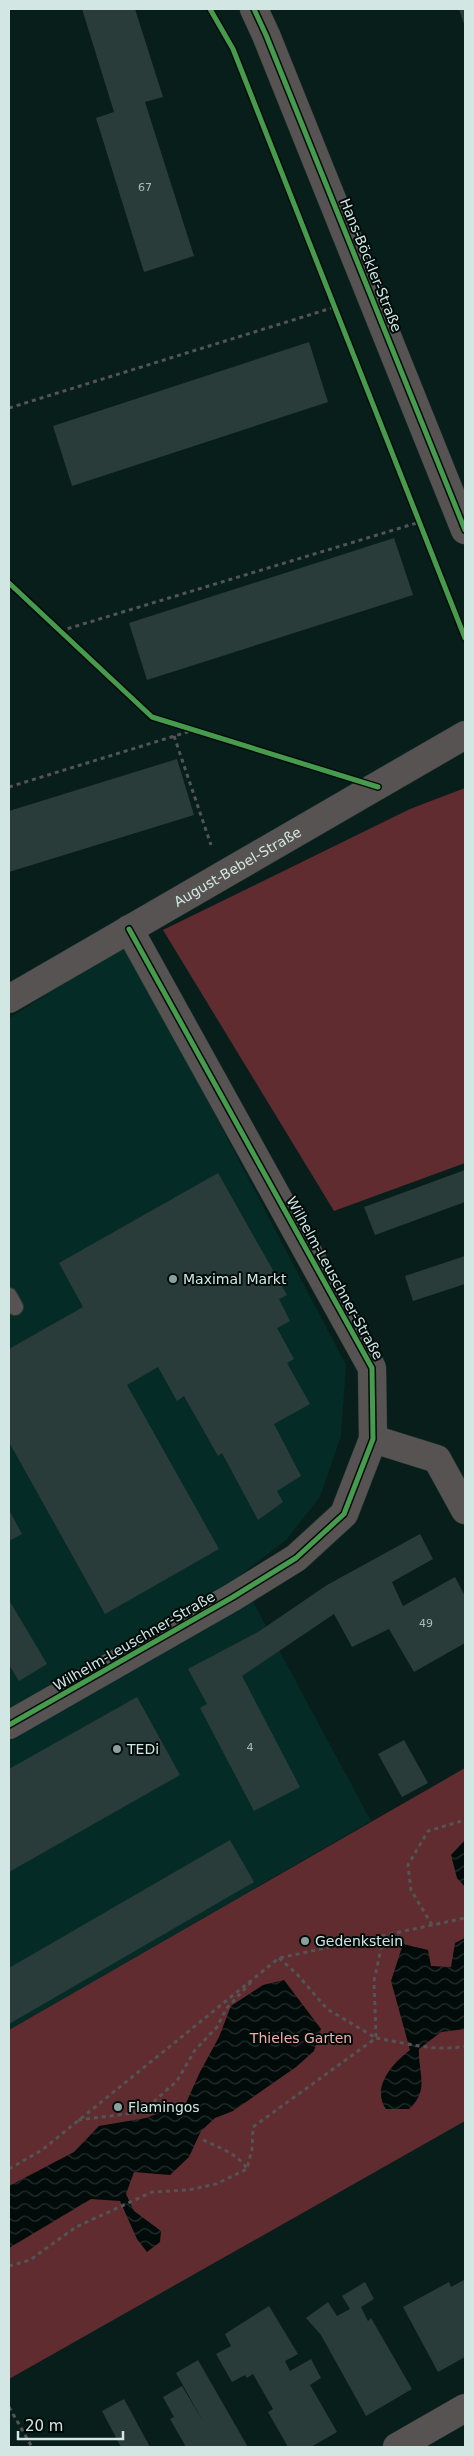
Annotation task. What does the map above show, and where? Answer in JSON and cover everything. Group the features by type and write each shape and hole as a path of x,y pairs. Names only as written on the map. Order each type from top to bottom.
{"street":[{"name":"Hans-Böckler-Straße","path":"254,9 270,44 465,530"},
{"name":"August-Bebel-Straße","path":"9,999 465,735"},
{"name":"Wilhelm-Leuschner-Straße","path":"9,1725 233,1597 296,1558 344,1514 373,1439 372,1368 129,929"},
{"path":"373,1439 437,1459 465,1510"},
{"path":"397,2447 465,2408"}],"path":[{"path":"9,408 335,307"},
{"path":"60,631 420,522"},
{"path":"9,787 194,730"},
{"path":"174,736 222,876"},
{"path":"432,1925 411,1890 408,1866 428,1832 465,1820"},
{"path":"9,2169 42,2150 279,1958 465,1918"},
{"path":"376,2038 374,1981 384,1934"},
{"path":"279,1958 297,1974 327,2009 376,2038 429,2046 455,2048 465,2046"},
{"path":"78,2120 142,2112 177,2081 195,2050 217,2027 226,2009 255,1976"},
{"path":"247,2169 252,2149 253,2127 376,2038"},
{"path":"203,2140 241,2159 247,2169"},
{"path":"9,2266 30,2260 76,2228 152,2192 188,2190 216,2184 247,2169"},
{"path":"9,2407 32,2447"}],"shaded area":[{"path":"126,945 346,1365 341,1436 320,1497 286,1540 239,1576 371,1821 9,2030 9,1018"}],"green space":[{"path":"465,788 465,1163 334,1211 163,930 410,809"},
{"name":"Thieles Garten","path":"465,1768 465,2121 9,2379 9,2030"}],"water":[{"path":"465,1840 465,1887 457,1878 451,1855"},
{"path":"465,1938 465,2029 441,2032 419,2049 421,2088 419,2095 409,2109 386,2109 382,2101 382,2084 391,2069 410,2050 391,1981 403,1944 428,1950 431,1966 451,1967 455,1943"},
{"path":"284,1980 321,2029 314,2051 296,2067 233,2111 215,2118 201,2131 189,2157 170,2175 134,2172 126,2194 134,2211 161,2231 160,2242 147,2252 137,2239 120,2201 91,2199 9,2248 9,2186 74,2152 99,2126 146,2118 186,2103 219,2037 231,2006 263,1985"}],"building":[{"path":"82,9 135,9 163,97 145,102 194,256 144,272 96,118 114,112"},
{"path":"459,9 465,9 465,27"},
{"path":"309,342 328,402 72,486 53,426"},
{"path":"394,538 413,595 147,680 129,623"},
{"path":"177,759 194,815 9,872 9,811"},
{"path":"465,1170 465,1202 375,1235 364,1207"},
{"path":"218,1173 287,1295 279,1299 290,1321 277,1328 294,1359 287,1363 310,1404 274,1424 301,1476 277,1491 283,1502 258,1520 222,1453 218,1456 184,1396 177,1401 158,1367 127,1385 219,1549 105,1614 9,1442 9,1349 83,1307 59,1263"},
{"path":"465,1256 465,1284 413,1301 405,1276"},
{"path":"9,1510 22,1534 9,1541"},
{"path":"420,1534 433,1559 392,1582 403,1606 455,1577 465,1596 465,1643 414,1672 389,1629 352,1647 334,1614 242,1676 300,1787 254,1811 200,1708 207,1704 188,1669 258,1632 327,1585"},
{"path":"9,1600 47,1664 19,1681 9,1665"},
{"path":"137,1697 180,1775 9,1872 9,1769"},
{"path":"404,1740 428,1783 402,1797 378,1754"},
{"path":"230,1840 254,1882 9,2024 9,1968"},
{"path":"464,2280 465,2357 438,2372 403,2307 449,2282 451,2287"},
{"path":"365,2282 374,2299 361,2307 368,2321 371,2318 412,2389 366,2416 321,2335 306,2318 328,2302 337,2316 350,2309 342,2296"},
{"path":"269,2306 298,2354 285,2361 290,2371 311,2359 321,2378 310,2385 337,2432 311,2447 288,2447 268,2412 273,2409 253,2374 247,2378 245,2375 232,2382 216,2354 231,2346 225,2334"},
{"path":"198,2360 248,2447 186,2447 170,2419 174,2417 163,2397 182,2386 204,2423 176,2373"},
{"path":"124,2399 150,2447 121,2447 102,2411"}],"cycle path":[{"path":"210,9 233,49 465,638"},
{"path":"254,9 465,530"},
{"path":"9,583 152,717 378,787"},
{"path":"9,1725 233,1597 296,1558 344,1514 373,1439 372,1368 129,929"}],"place":[{"name":"Maximal Markt","path":"173,1279"},
{"name":"TEDi","path":"117,1749"},
{"name":"Gedenkstein","path":"305,1941"},
{"name":"Flamingos","path":"118,2107"}]}
